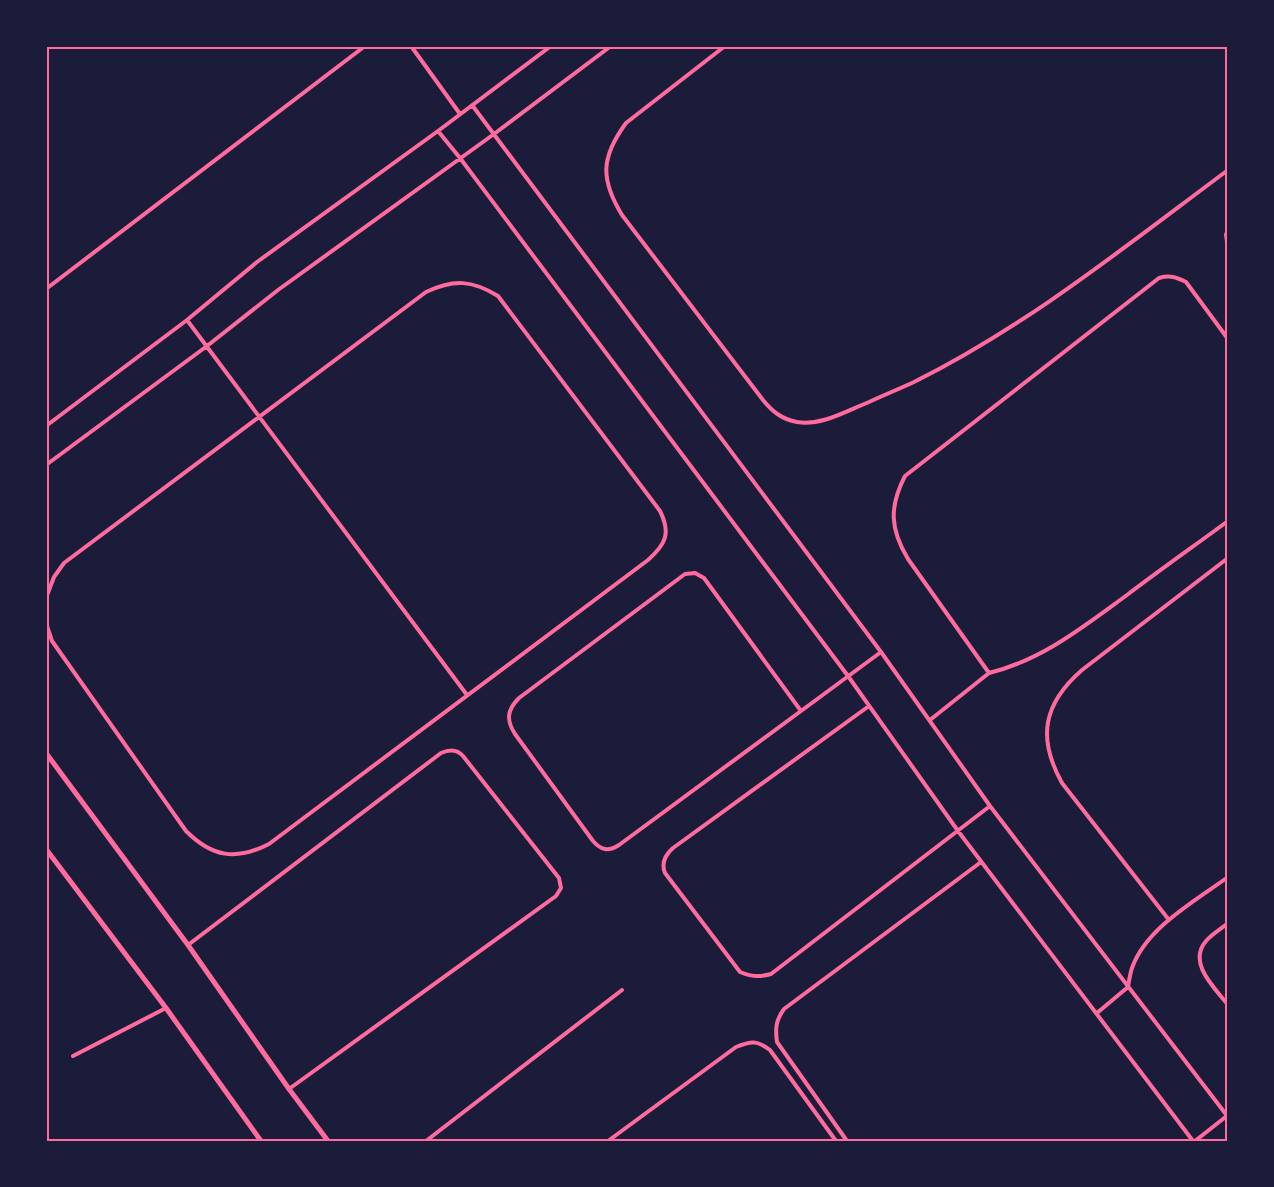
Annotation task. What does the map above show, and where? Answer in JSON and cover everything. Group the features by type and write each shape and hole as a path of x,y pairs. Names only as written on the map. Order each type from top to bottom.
{"street":[{"path":"46,753 188,945 289,1089 328,1141"},
{"path":"46,849 166,1008 261,1141"}],"lane":[{"path":"46,289 365,46"},
{"path":"411,46 460,114"},
{"path":"46,426 187,320 257,262 438,131 551,46"},
{"path":"46,465 207,346 278,290 494,134 611,46"},
{"path":"725,46 626,123 614,139 607,158 606,178 612,198 622,215 763,400 772,411 784,418 798,422 827,419 914,382 984,344 1080,281 1228,170"},
{"path":"438,131 848,676 981,862 1194,1141 1228,1116 990,806 881,652 472,105"},
{"path":"1228,229 1226,235 1228,248"},
{"path":"989,673 908,560 899,544 894,527 893,509 897,492 904,476 1160,278 1168,276 1186,282 1228,339"},
{"path":"46,598 54,577 64,563 426,292 455,283 470,283 485,288 498,296 660,511 667,524 666,539 658,552 270,844 248,853 225,854 203,846 186,830 52,641 46,623"},
{"path":"187,320 467,695"},
{"path":"930,720 989,673 1006,669 1028,660 1069,638 1228,521"},
{"path":"1169,920 1062,783 1052,764 1047,744 1048,722 1054,702 1066,684 1228,558"},
{"path":"801,711 712,588 704,578 695,573 685,574 519,698 511,705 508,715 509,726 593,841 598,847 605,850 613,849 619,845 801,711 848,676 881,652"},
{"path":"869,706 673,848 665,856 663,862 665,874 740,972 750,976 761,977 771,974 990,806"},
{"path":"188,945 441,753 450,750 460,752 559,878 561,888 556,896 289,1089"},
{"path":"847,1141 777,1042 775,1030 778,1018 784,1009 981,862"},
{"path":"1097,1012 1128,987 1132,969 1141,950 1153,934 1228,877"},
{"path":"1228,924 1206,940 1200,949 1199,960 1202,970 1228,1005"},
{"path":"426,1141 622,990"},
{"path":"73,1056 166,1008"},
{"path":"608,1141 736,1047 748,1042 760,1042 770,1050 836,1141"}]}
